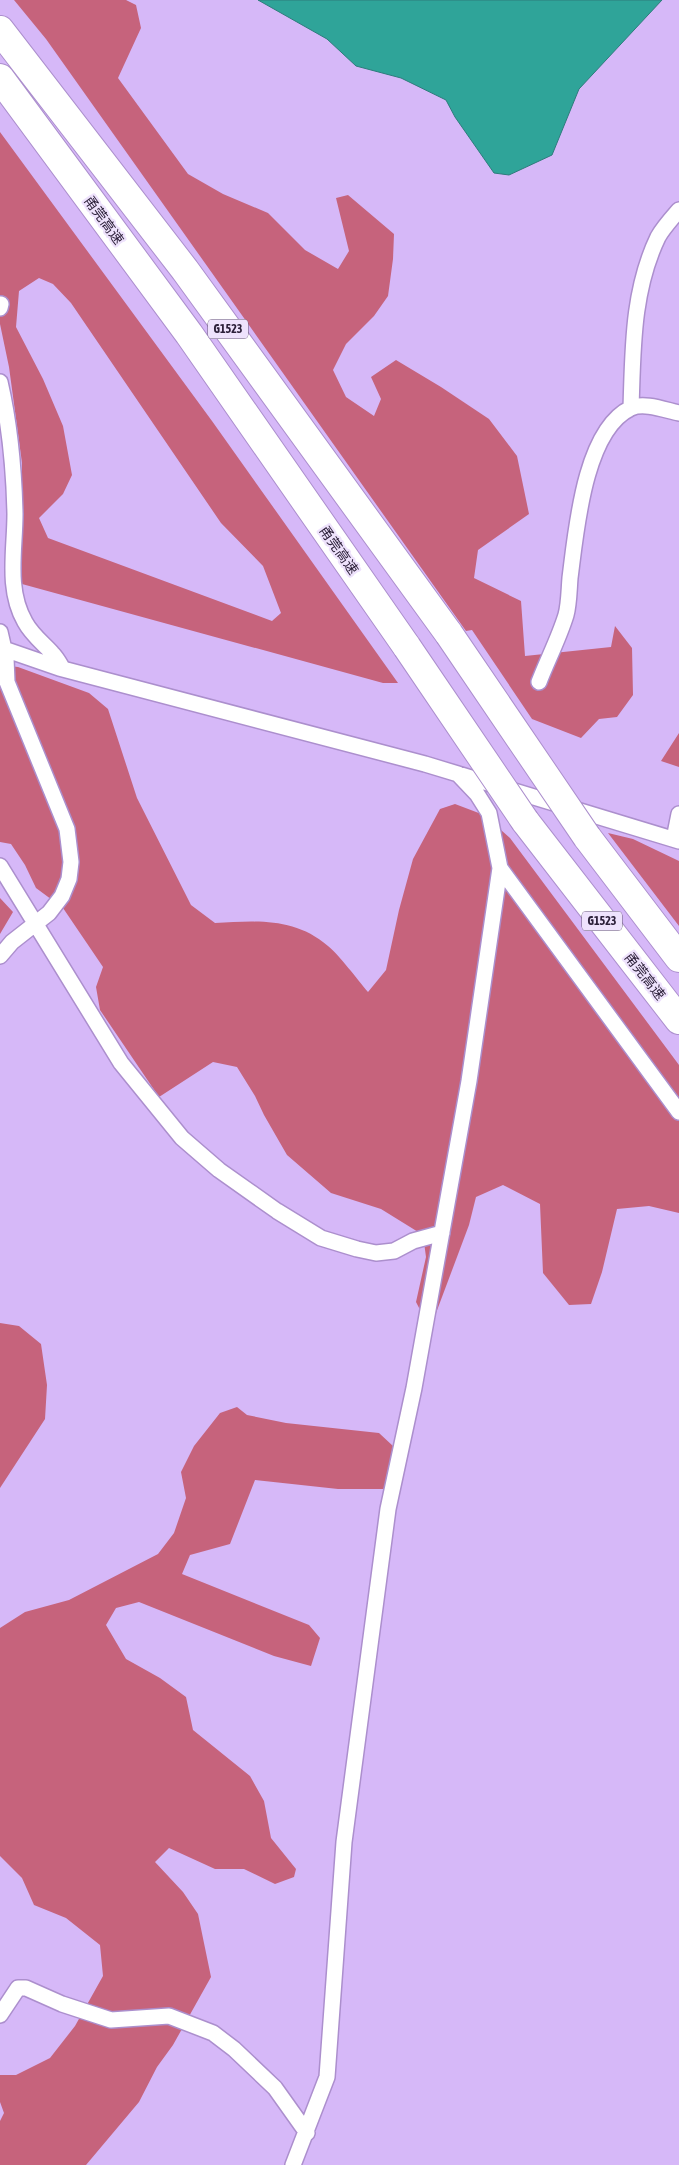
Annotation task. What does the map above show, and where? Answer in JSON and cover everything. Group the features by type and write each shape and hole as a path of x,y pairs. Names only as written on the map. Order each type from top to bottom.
{"highway":[{"name":"G1523","path":"0,30 185,270 449,634 587,837 679,958"},
{"name":"甬莞高速","path":"0,78 189,334 407,647 525,821 679,1020"}],"street":[{"path":"631,408 634,333 641,284 658,236 679,210"},
{"path":"0,382 11,449 15,515 12,574 19,606 30,630 53,654 63,669"},
{"path":"538,682 566,615 576,536 590,465 602,436 611,423 631,408 645,406 679,413"},
{"path":"0,632 4,649 7,682 67,829 71,862 69,879 62,896 49,913 12,942 0,956"},
{"path":"4,649 63,669 458,774 676,840 679,814"},
{"path":"293,2165 307,2133 327,2077 344,1842 388,1509 414,1388 442,1233 468,1081 500,868 489,813 477,794 458,774"},
{"path":"0,866 120,1063 182,1138 219,1170 277,1211 321,1238 357,1250 376,1253 394,1251 413,1241 442,1233"},
{"path":"500,868 679,1112"},
{"path":"0,2015 18,1988 26,1988 62,2004 111,2020 169,2016 205,2029 234,2049 275,2088 307,2133"}],"shaded area":[{"path":"14,0 126,0 136,5 141,28 118,78 188,174 223,194 268,213 305,250 338,269 349,251 336,198 348,195 394,234 388,296 374,316 346,344 333,370 346,397 374,416 381,399 371,377 396,360 489,419 517,456 529,514 478,550 474,578 521,601 525,656 611,647 615,626 632,648 633,695 617,717 599,719 581,738 532,719 472,630 466,631 46,39"},
{"path":"258,0 662,0 579,89 552,155 509,175 494,173 455,117 446,100 401,78 356,66 327,39"},
{"path":"0,132 212,421 398,683 383,683 22,584 22,463 9,367 0,324","holes":["39,278 53,284 71,303 221,523 263,566 281,613 272,621 48,538 39,518 63,494 72,475 63,426 43,379 16,327 19,291"]},
{"path":"0,665 18,667 89,693 108,709 137,798 191,905 215,923 274,923 302,930 333,950 368,992 386,970 399,910 413,859 440,809 455,804 484,815 510,838 679,1065 679,1213 649,1206 617,1209 602,1272 591,1304 569,1305 543,1273 540,1204 503,1185 476,1197 469,1225 430,1329 416,1302 426,1257 423,1235 381,1209 331,1193 287,1155 237,1067 213,1062 159,1097 100,1010 96,987 103,967 63,908 36,888 25,865 11,844 0,842"},
{"path":"679,733 679,767 661,761"},
{"path":"608,833 633,839 679,861 679,926"},
{"path":"0,898 13,912 0,934"},
{"path":"0,1323 19,1326 41,1344 47,1385 45,1419 0,1488"},
{"path":"237,1407 247,1415 286,1423 379,1433 393,1446 393,1469 385,1489 338,1489 255,1480 230,1544 190,1555 182,1574 309,1625 320,1638 311,1666 274,1656 139,1602 116,1608 106,1625 126,1659 160,1678 186,1697 193,1730 250,1776 264,1801 271,1838 296,1869 294,1877 275,1884 244,1869 215,1869 169,1848 155,1862 183,1892 198,1914 211,1977 173,2045 157,2067 139,2102 86,2165 0,2165 0,2121 4,2113 0,2102 0,2075 16,2075 50,2058 75,2026 103,1976 100,1945 66,1918 34,1905 22,1878 0,1856 0,1628 25,1612 69,1600 158,1554 174,1533 186,1498 181,1472 194,1446 220,1413"}]}
